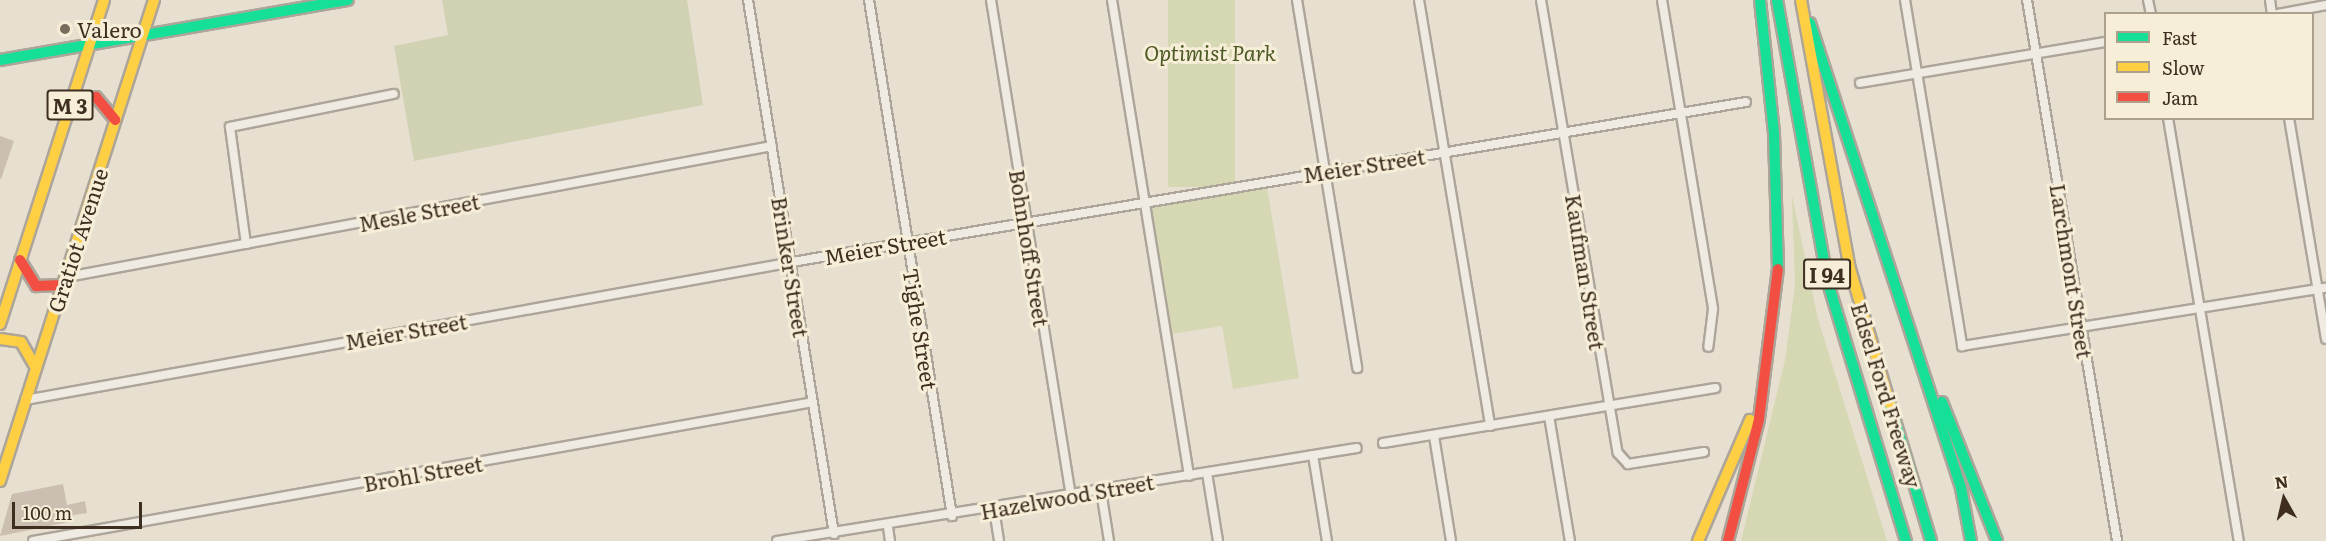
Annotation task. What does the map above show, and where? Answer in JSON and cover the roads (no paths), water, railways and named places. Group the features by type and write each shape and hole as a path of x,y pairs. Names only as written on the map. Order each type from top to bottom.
{"main road":[{"name":"M 3","path":"0,324 104,0"},
{"name":"Gratiot Avenue","path":"0,481 153,0"},
{"path":"0,60 348,0"},
{"path":"1728,541 1770,349 1780,222 1760,0"},
{"name":"Edsel Ford Freeway","path":"1777,0 1831,293 1906,541"},
{"path":"1802,5 1821,44 1960,488 1971,541"},
{"name":"Edsel Ford Freeway","path":"1802,5 1853,279 1931,541"},
{"path":"72,99 96,97 115,120"},
{"path":"20,260 36,286 65,281"},
{"path":"1896,289 1997,541"},
{"path":"0,339 21,342 36,368"},
{"path":"1698,541 1727,484 1770,349"}],"street":[{"name":"Brinker Street","path":"748,0 834,534"},
{"name":"Tighe Street","path":"869,0 952,516"},
{"name":"Bohnhoff Street","path":"991,0 1071,496"},
{"path":"1112,0 1189,476"},
{"path":"1298,0 1358,368"},
{"path":"1419,0 1490,426"},
{"name":"Kaufman Street","path":"1541,0 1608,406 1618,453 1628,464 1704,452"},
{"path":"1662,0 1713,309 1708,347"},
{"path":"1905,0 1962,346 2081,329 2322,289"},
{"name":"Larchmont Street","path":"2027,0 2117,541"},
{"path":"2289,12 2326,5"},
{"path":"1860,83 2104,42"},
{"path":"246,244 230,127 394,94"},
{"name":"Meier Street","path":"25,400 1026,221 1746,102"},
{"path":"2168,120 2239,541"},
{"path":"2289,120 2322,289 2326,339"},
{"name":"Mesle Street","path":"65,281 246,244 772,146"},
{"path":"1383,443 1715,388"},
{"name":"Brohl Street","path":"33,541 813,402"},
{"path":"1549,416 1570,541"},
{"path":"1434,436 1451,541"},
{"name":"Hazelwood Street","path":"780,541 952,516 1357,448"},
{"path":"1313,455 1327,541"},
{"path":"1207,473 1218,541"},
{"path":"1101,491 1109,541"},
{"path":"994,509 999,541"},
{"path":"888,526 890,541"}],"place":[{"name":"Valero","path":"65,29"}],"park label":[{"name":"Optimist Park","path":"1210,52"}]}
